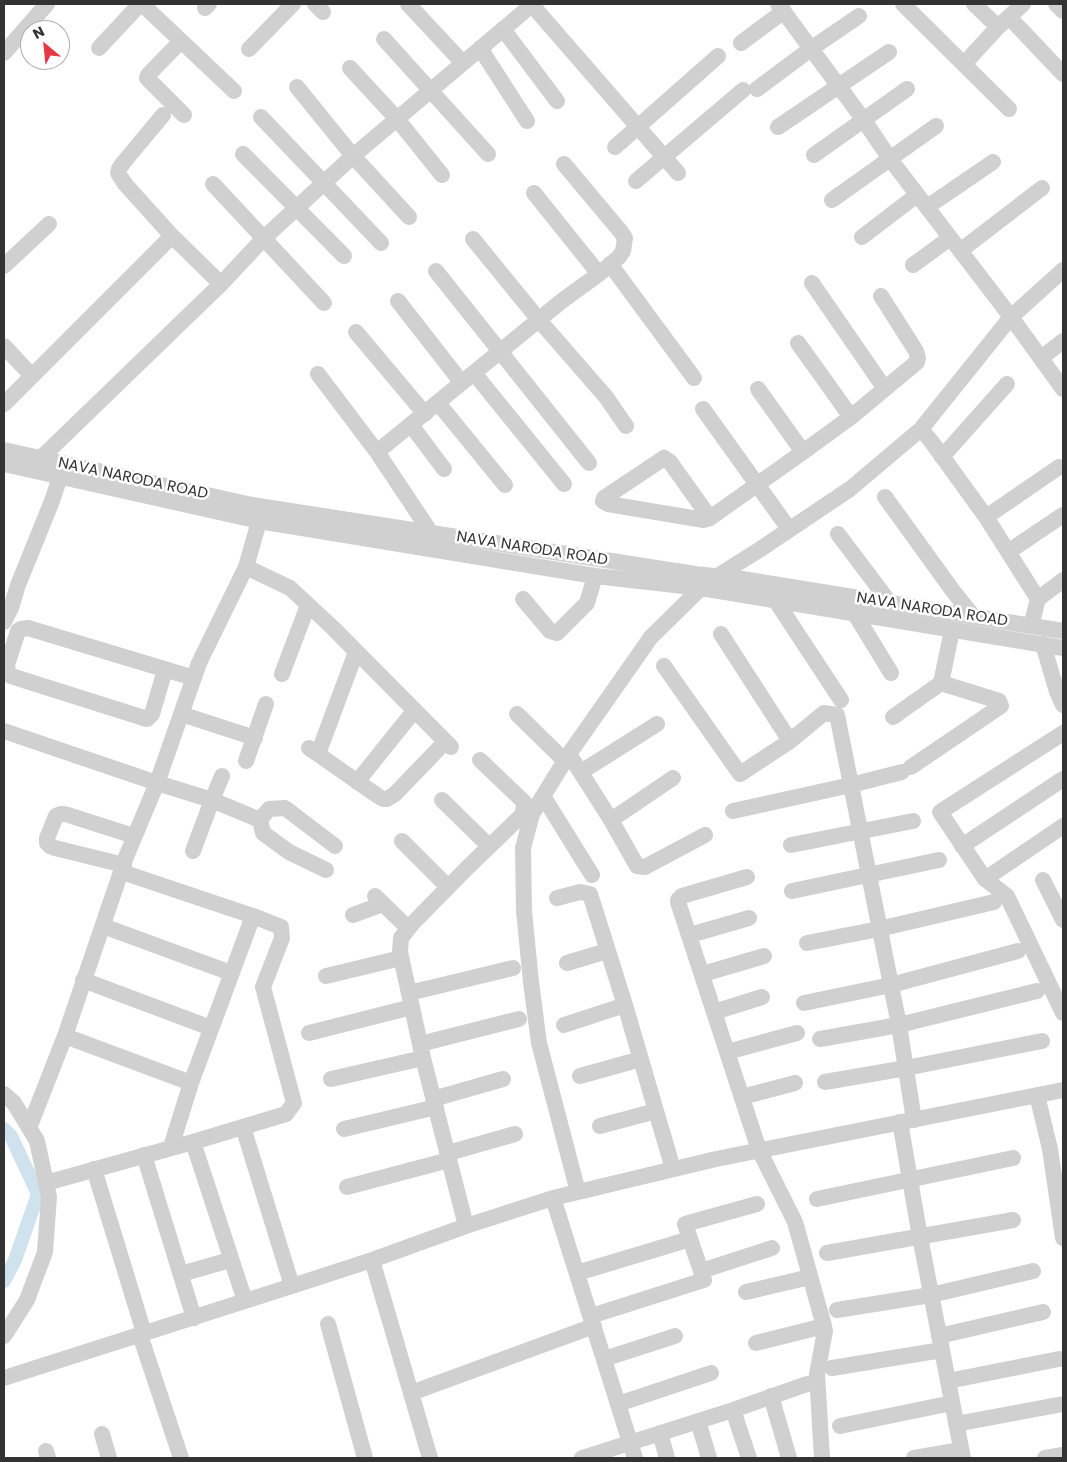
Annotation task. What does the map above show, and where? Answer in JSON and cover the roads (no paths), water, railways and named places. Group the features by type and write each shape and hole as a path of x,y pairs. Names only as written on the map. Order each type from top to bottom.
{"street":[{"path":"4,53 47,4"},
{"path":"99,48 141,4 234,91"},
{"path":"249,49 293,4"},
{"path":"408,4 463,63"},
{"path":"38,465 221,284 264,238 353,156 533,4 678,174"},
{"path":"903,4 1009,109"},
{"path":"974,4 1004,22 1063,74"},
{"path":"964,64 1023,4"},
{"path":"1056,4 1063,10"},
{"path":"740,42 781,7 863,118 890,159 1011,317 1063,389"},
{"path":"636,181 750,90 859,16"},
{"path":"503,30 557,101"},
{"path":"384,40 488,154"},
{"path":"181,41 146,78 184,115"},
{"path":"480,48 527,121"},
{"path":"778,127 889,52"},
{"path":"616,147 718,56"},
{"path":"350,68 397,119 442,174"},
{"path":"296,88 353,156 409,217"},
{"path":"814,155 863,118 906,89"},
{"path":"163,115 123,163 118,173 124,184 172,236 221,284"},
{"path":"261,117 381,244"},
{"path":"832,200 936,126"},
{"path":"243,154 344,256"},
{"path":"862,237 993,162"},
{"path":"377,452 563,300 619,257 623,251 624,238 621,232 564,164"},
{"path":"213,184 324,303"},
{"path":"913,265 955,245 1042,188"},
{"path":"534,193 604,269 694,378"},
{"path":"4,266 48,224"},
{"path":"4,404 172,236"},
{"path":"473,238 539,320 606,397 626,426"},
{"path":"578,1192 539,1043 531,982 524,911 523,848 532,814 567,758 651,637 701,588 716,576 850,488 921,429 1011,317 1063,270"},
{"path":"436,271 589,463"},
{"path":"812,283 885,389"},
{"path":"710,518 670,462 664,458 604,498 603,501 608,504 704,520 710,518 803,452 915,365 918,360 916,351 881,296"},
{"path":"398,300 564,484"},
{"path":"356,332 425,414"},
{"path":"1041,358 1063,341"},
{"path":"798,343 850,417"},
{"path":"4,346 31,375"},
{"path":"318,374 377,452 432,532"},
{"path":"942,457 1007,384"},
{"path":"758,389 803,452"},
{"path":"438,403 505,485"},
{"path":"703,409 789,529"},
{"path":"411,425 444,469"},
{"path":"921,429 986,517 1038,599"},
{"name":"NAVA NARODA ROAD","path":"4,450 60,477 261,514 432,532 685,573 742,579 1063,631"},
{"name":"NAVA NARODA ROAD","path":"4,464 38,465 261,514"},
{"path":"986,517 1059,467"},
{"path":"4,622 11,608 10,592 52,501 60,477"},
{"path":"885,497 974,617"},
{"path":"29,1128 65,1036 134,836 157,783 199,664 246,567 261,514 595,576 701,588 1063,648"},
{"path":"1008,552 1063,515"},
{"path":"838,534 890,603"},
{"path":"246,567 290,588 356,652 448,745 391,798 387,799 382,799 313,752 356,652"},
{"path":"523,599 550,631 557,633 587,603 595,576"},
{"path":"1031,626 1038,599 1063,580"},
{"path":"776,601 841,700"},
{"path":"282,674 308,605"},
{"path":"855,614 891,673"},
{"path":"165,670 152,714 147,719 11,676 6,665 18,631 24,628 34,629 194,678"},
{"path":"893,717 941,683 952,630"},
{"path":"721,634 790,741"},
{"path":"1043,644 1057,692 1063,705"},
{"path":"664,666 740,774 790,741 824,714 837,714 899,1025 906,1068 910,1179 962,1454 914,1458"},
{"path":"733,812 907,770 1001,706 999,701 941,683"},
{"path":"246,761 266,704"},
{"path":"357,782 414,710"},
{"path":"181,714 255,738"},
{"path":"517,714 581,772 612,820 637,866 646,867 705,835"},
{"path":"581,772 657,724"},
{"path":"4,731 212,800 260,820 264,832 289,852 326,870"},
{"path":"1063,733 940,812 985,879 1007,896 1063,1013"},
{"path":"466,1226 421,1051 400,952 401,938 408,928 523,814 524,802 480,760"},
{"path":"193,851 222,776"},
{"path":"612,820 673,778"},
{"path":"962,846 1063,778"},
{"path":"543,796 592,875"},
{"path":"442,800 489,846"},
{"path":"260,820 269,809 285,808 335,846"},
{"path":"46,1183 286,1114 294,1103 263,987 282,938 281,927 123,868 55,848 47,843 47,838 56,816 65,814 134,836"},
{"path":"791,845 913,821"},
{"path":"985,879 1063,826"},
{"path":"402,841 448,887"},
{"path":"792,891 939,860"},
{"path":"747,877 680,898 678,902 759,1150 795,1222 824,1326 825,1331 818,1374 822,1458"},
{"path":"1043,880 1062,912"},
{"path":"557,898 580,892 590,894 673,1169"},
{"path":"353,915 379,900 408,928"},
{"path":"807,943 879,929 994,902"},
{"path":"171,1148 191,1083 253,916"},
{"path":"690,935 749,918"},
{"path":"104,926 231,973"},
{"path":"567,963 608,951"},
{"path":"804,1003 891,985 1018,951"},
{"path":"703,974 764,956"},
{"path":"326,976 401,958"},
{"path":"309,1033 513,968"},
{"path":"83,980 211,1028"},
{"path":"820,1039 899,1025 1036,991"},
{"path":"714,1012 762,997"},
{"path":"564,1025 625,1005"},
{"path":"331,1079 519,1019"},
{"path":"727,1052 797,1033"},
{"path":"65,1036 191,1083"},
{"path":"825,1082 1042,1041"},
{"path":"580,1076 641,1059"},
{"path":"344,1129 435,1103 503,1079"},
{"path":"742,1098 795,1083"},
{"path":"4,1378 372,1260 466,1226 553,1198 716,1159 1063,1090"},
{"path":"4,1094 14,1103 37,1141 49,1197 45,1252 27,1300 4,1336"},
{"path":"1037,1095 1057,1147 1062,1229"},
{"path":"600,1126 656,1111"},
{"path":"243,1127 292,1286"},
{"path":"346,1187 516,1134"},
{"path":"193,1142 230,1260 245,1301"},
{"path":"144,1155 194,1318"},
{"path":"817,1199 1012,1158"},
{"path":"94,1169 142,1334 181,1458"},
{"path":"553,1198 635,1458"},
{"path":"411,1393 592,1321 704,1280 685,1224 757,1204"},
{"path":"827,1253 1013,1220"},
{"path":"577,1273 690,1239"},
{"path":"701,1271 772,1248"},
{"path":"181,1274 230,1260"},
{"path":"372,1260 411,1393 425,1457"},
{"path":"837,1310 931,1295 1033,1270"},
{"path":"746,1292 810,1277"},
{"path":"832,1368 940,1343 1043,1312"},
{"path":"328,1324 365,1458"},
{"path":"756,1343 824,1326"},
{"path":"604,1360 675,1336"},
{"path":"948,1381 1059,1359"},
{"path":"618,1404 711,1373"},
{"path":"582,1458 733,1410 807,1384"},
{"path":"772,1396 789,1458"},
{"path":"840,1426 952,1403"},
{"path":"956,1424 1063,1404"},
{"path":"733,1410 749,1458"},
{"path":"698,1421 709,1458"},
{"path":"660,1433 667,1458"},
{"path":"102,1434 109,1458"},
{"path":"1045,1458 1063,1455"}],"waterway":[{"path":"4,1129 11,1136 38,1194 15,1260 4,1281"}]}
